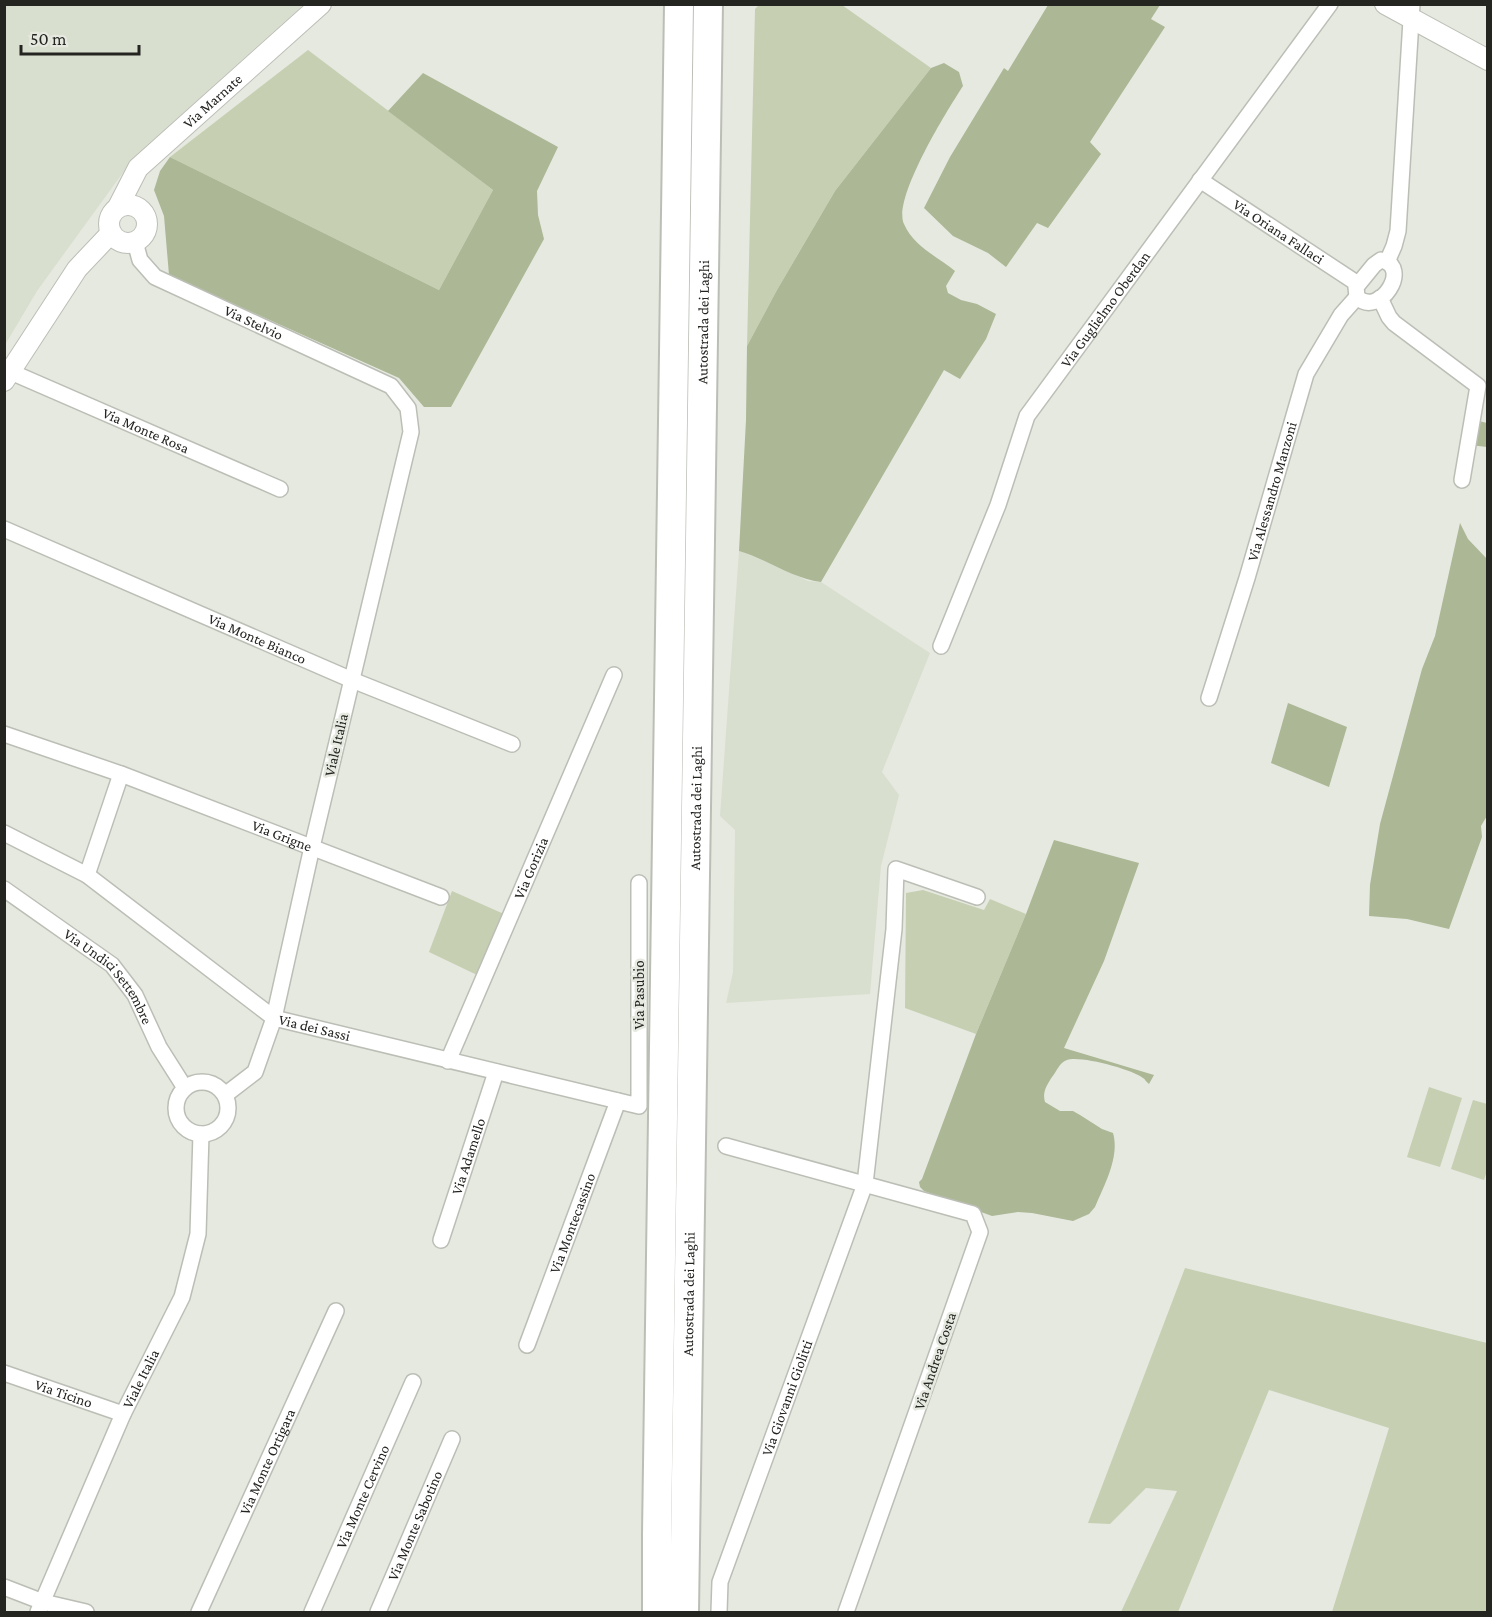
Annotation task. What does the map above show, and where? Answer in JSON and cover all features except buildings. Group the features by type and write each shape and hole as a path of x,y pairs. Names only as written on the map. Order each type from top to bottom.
{"highway":[{"name":"Autostrada dei Laghi","path":"657,1612 679,4"},
{"name":"Autostrada dei Laghi","path":"684,1612 708,4"}],"street":[{"name":"Via Marnate","path":"8,376 77,268 111,233 109,219 118,207 138,168 321,4"},
{"name":"Via Guglielmo Oberdan","path":"941,646 998,505 1027,416 1330,4"},
{"path":"1385,4 1412,12 1488,60"},
{"path":"1358,290 1366,303 1380,298 1394,280 1395,272 1387,262 1398,231 1412,12"},
{"name":"Via Oriana Fallaci","path":"1200,180 1358,290"},
{"path":"111,233 123,242 135,242 143,236 147,229 145,214 133,205 118,207"},
{"name":"Via Stelvio","path":"135,242 140,260 155,277 391,386"},
{"name":"Via Alessandro Manzoni","path":"1209,698 1247,578 1306,374 1341,315 1377,262 1387,262"},
{"path":"1380,298 1394,323 1478,386 1462,480"},
{"name":"Via Monte Rosa","path":"8,376 280,489"},
{"name":"Viale Italia","path":"225,1095 255,1072 274,1018 312,847 411,432 408,408 391,386"},
{"name":"Via Monte Bianco","path":"4,529 352,680 512,744"},
{"name":"Via Gorizia","path":"448,1060 614,675"},
{"name":"Via Grigne","path":"4,734 121,774 441,897"},
{"path":"87,876 121,774"},
{"name":"Via dei Sassi","path":"4,832 87,876 274,1018 639,1106"},
{"name":"Via Giovanni Giolitti","path":"719,1612 720,1582 865,1184 894,929 896,869 977,897"},
{"name":"Via Pasubio","path":"639,883 639,1106"},
{"name":"Via Undici Settembre","path":"4,889 112,965 135,994 159,1047 185,1088"},
{"name":"Via Adamello","path":"441,1240 496,1072"},
{"path":"200,1082 209,1083 219,1088 225,1095 228,1115 222,1125 210,1133 201,1134 186,1128 180,1121 176,1110 177,1101 185,1088 200,1082"},
{"name":"Via Montecassino","path":"527,1345 618,1101"},
{"name":"Viale Italia","path":"40,1607 123,1414 182,1297 198,1234 201,1134"},
{"path":"726,1146 865,1184"},
{"name":"Via Andrea Costa","path":"846,1612 980,1232 973,1214 865,1184"},
{"name":"Via Monte Ortigara","path":"200,1612 336,1311"},
{"name":"Via Ticino","path":"4,1373 123,1414"},
{"name":"Via Monte Cervino","path":"312,1612 413,1382"},
{"name":"Via Monte Sabotino","path":"378,1612 452,1439"},
{"path":"4,1587 40,1607 86,1612"}],"shaded area":[{"path":"5,5 303,5 135,156 37,291 5,345"},
{"path":"739,551 757,556 808,581 821,582 930,653 882,772 899,795 881,866 870,994 726,1003 733,972 735,830 720,816"}],"green space":[{"path":"759,5 842,5 931,68 835,191 747,346 755,9"},
{"path":"1048,5 1160,5 1151,19 1165,27 1090,142 1101,154 1048,228 1037,223 1006,267 988,253 953,236 924,208 950,157 1004,68 1008,71"},
{"path":"308,50 493,190 439,290 170,157"},
{"path":"944,63 959,72 963,86 913,175 902,212 904,224 920,245 955,271 946,286 948,293 996,314 986,339 960,379 944,370 821,582 811,580 739,551 746,420 747,346 835,191 931,68"},
{"path":"423,73 558,147 537,191 538,215 544,239 451,407 424,407 399,378 169,275 164,216 154,190 160,171 170,157 439,290 493,190 388,111"},
{"path":"1479,421 1487,423 1487,447 1470,445"},
{"path":"1460,523 1468,539 1487,559 1488,814 1481,826 1482,837 1449,929 1407,919 1369,916 1370,885 1380,824 1422,669 1435,636"},
{"path":"1288,703 1347,727 1329,787 1271,763"},
{"path":"1054,840 1139,863 1104,961 1064,1048 1154,1075 1149,1084 1137,1074 1117,1067 1073,1059 1062,1063 1048,1083 1045,1102 1060,1111 1073,1111 1113,1133 1115,1142 1113,1161 1095,1207 1089,1214 1073,1221 1018,1212 992,1216 924,1191 919,1182"},
{"path":"923,890 984,910 990,899 1026,914 976,1034 905,1008 906,893"},
{"path":"452,891 504,914 477,975 429,952"},
{"path":"1429,1087 1462,1098 1440,1167 1407,1157"},
{"path":"1473,1100 1487,1104 1488,1168 1484,1180 1451,1169"},
{"path":"1185,1268 1487,1343 1487,1612 1332,1612 1389,1428 1269,1390 1178,1612 1121,1612 1177,1491 1146,1488 1110,1524 1088,1523"}]}
